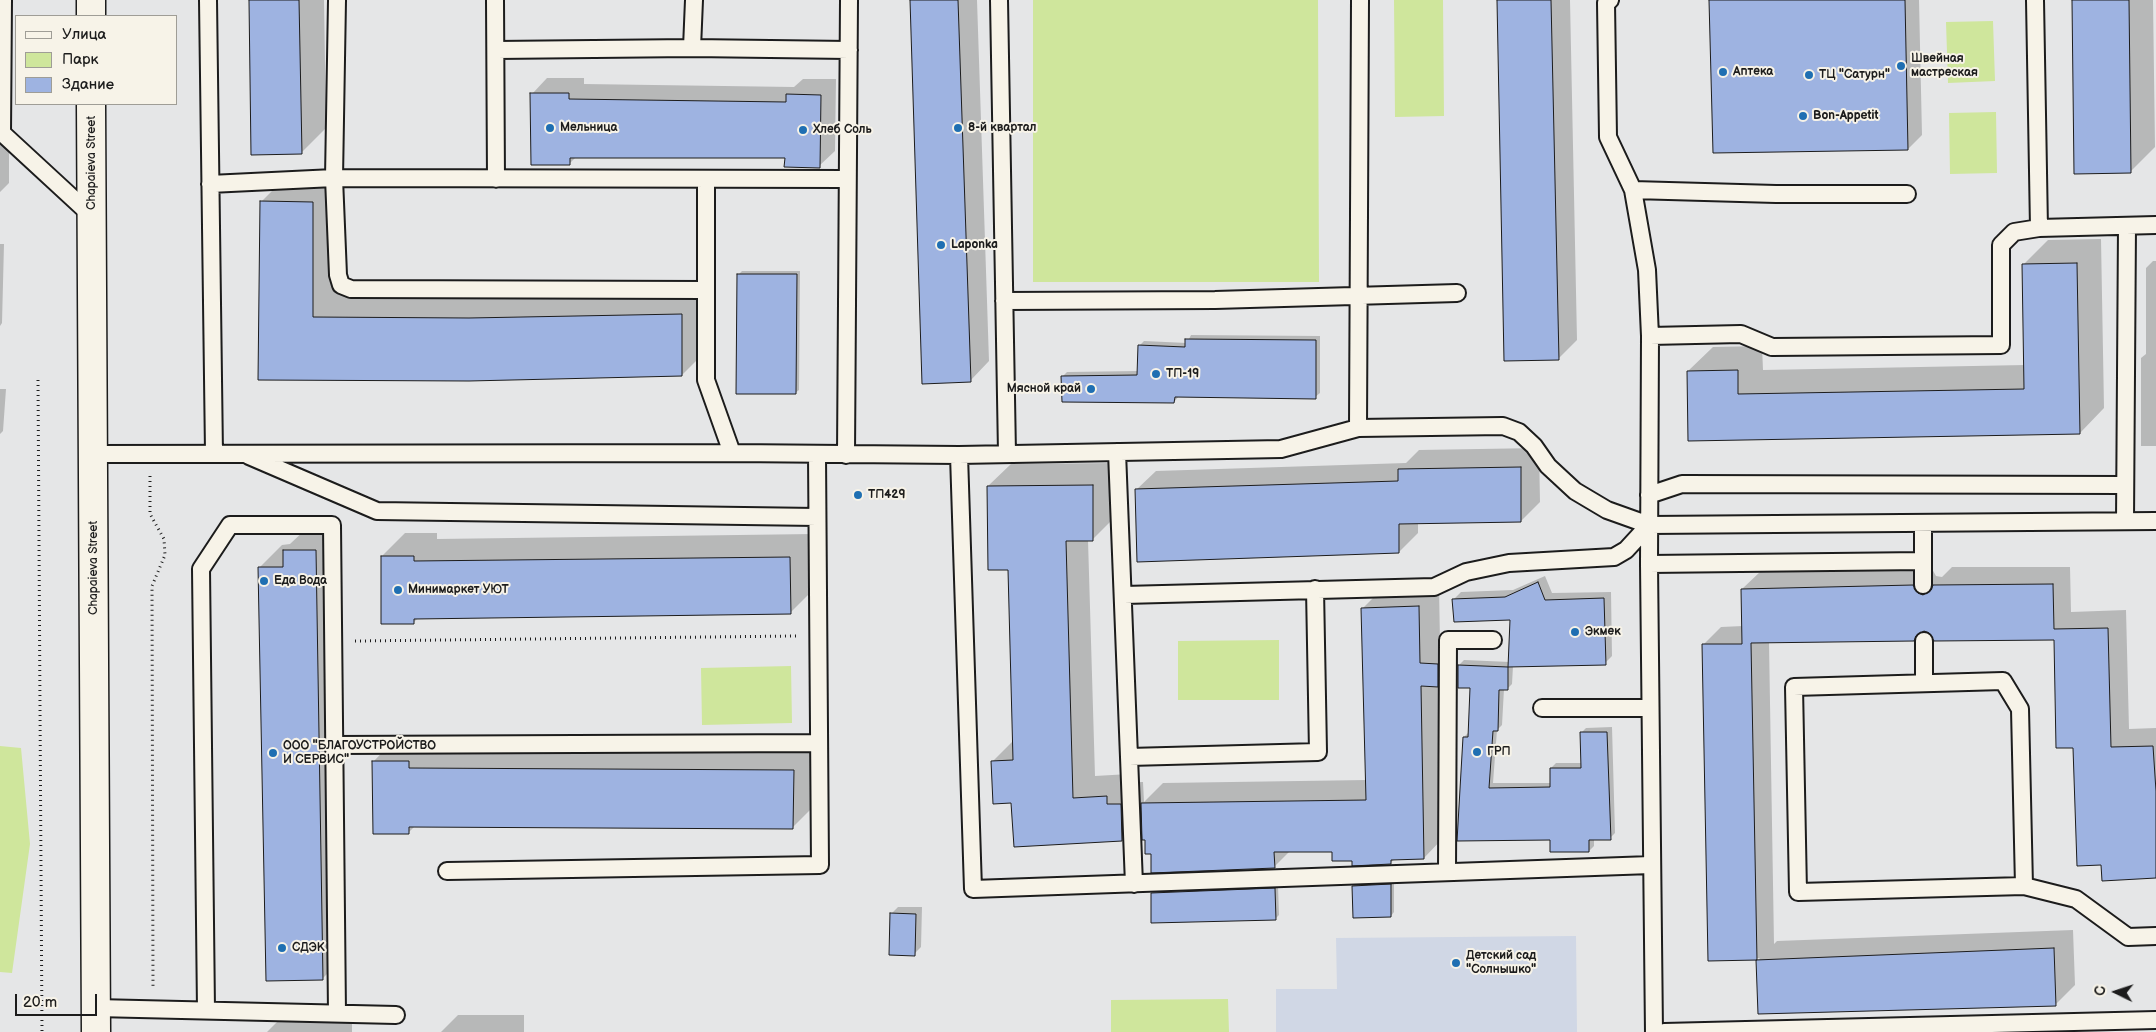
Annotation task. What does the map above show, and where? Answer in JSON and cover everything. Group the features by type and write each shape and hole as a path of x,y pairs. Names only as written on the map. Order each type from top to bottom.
{"main road":[{"path":"91,0 91,15"},
{"name":"Chapaieva Street","path":"91,105 96,1020"}],"lane":[{"path":"3,0 2,133 92,216"},
{"path":"208,0 214,453"},
{"path":"338,0 334,178 338,275 341,285 351,288 706,290"},
{"path":"496,0 496,179"},
{"path":"692,48 694,0"},
{"path":"846,455 849,0"},
{"path":"1000,0 1007,453"},
{"path":"1358,428 1360,0"},
{"path":"1610,0 1606,3 1608,137 1634,190 1646,270 1650,336 1649,564 1654,1032"},
{"path":"2035,0 2039,228"},
{"path":"496,50 692,48 849,50"},
{"path":"210,184 334,178 847,179"},
{"path":"706,179 706,380 732,453"},
{"path":"1634,190 1776,194 1907,194"},
{"path":"1650,336 1741,334 1772,347 2001,346 2001,246 2014,232 2039,228 2156,225"},
{"path":"2125,521 2127,226"},
{"path":"1004,301 1215,300 1457,293"},
{"path":"94,454 732,453 959,455 1281,449 1358,428 1503,426 1519,432 1534,446 1548,466 1575,490 1607,510 1649,525 2156,521"},
{"path":"1117,452 1134,884"},
{"path":"242,453 378,511 816,517"},
{"path":"447,871 820,864 817,455"},
{"path":"959,455 974,890 1651,865"},
{"path":"1649,495 1682,484 2125,485"},
{"path":"1923,523 1924,585"},
{"path":"206,1010 201,569 230,525 332,525 337,1013"},
{"path":"1124,596 1434,587 1466,572 1509,563 1614,558 1626,550 1649,525"},
{"path":"1649,564 1923,561"},
{"path":"1129,757 1318,752 1315,590"},
{"path":"1448,872 1448,640 1493,640"},
{"path":"1924,641 1924,683"},
{"path":"2024,886 2020,709 2003,682 1794,686 1798,892 2024,886 2076,898 2128,937 2156,936"},
{"path":"1542,708 1650,708"},
{"path":"335,745 818,743"},
{"path":"96,1020 153,1009 396,1015"},
{"path":"1664,1032 1826,1030 2156,1020"}],"path":[{"path":"38,380 42,1032"},
{"path":"150,454 150,514 164,539 165,555 152,586 153,1009"},
{"path":"334,641 817,636"}],"shaded area":[{"name":"Детский сад \"Солнышко\"","path":"1576,936 1577,1032 1276,1032 1276,989 1337,989 1336,938"}],"green space":[{"path":"1033,0 1318,0 1319,282 1033,282"},
{"path":"1394,0 1443,0 1444,116 1395,117"},
{"path":"1993,21 1995,81 1948,83 1946,22"},
{"path":"1996,112 1997,173 1950,174 1949,113"},
{"path":"1279,640 1279,700 1178,700 1178,641"},
{"path":"791,666 792,723 702,725 701,668"},
{"path":"0,746 21,748 30,844 12,973 0,972"},
{"path":"1228,999 1229,1032 1111,1032 1111,1000"}],"building":[{"path":"249,0 299,0 302,154 251,155"},
{"path":"910,0 958,0 971,382 922,384"},
{"path":"1497,0 1551,0 1559,360 1504,361"},
{"name":"ТЦ \"Сатурн\"","path":"1709,0 1905,0 1908,150 1713,153"},
{"path":"2072,0 2129,0 2131,173 2074,174"},
{"path":"530,93 569,93 569,99 786,102 786,94 821,95 820,168 784,167 785,158 570,158 570,165 531,165"},
{"path":"260,201 313,202 313,317 469,318 682,314 682,376 469,381 258,380"},
{"path":"2077,263 2080,434 1688,441 1687,371 1738,370 1738,394 2024,389 2022,264"},
{"path":"737,274 797,274 796,394 736,394"},
{"path":"1185,339 1316,340 1316,399 1175,397 1174,403 1062,402 1061,376 1137,375 1138,345 1185,347"},
{"path":"1521,467 1521,522 1399,524 1399,553 1137,562 1135,489 1398,481 1398,469"},
{"path":"1093,485 1093,541 1066,541 1073,798 1107,796 1107,804 1121,804 1122,841 1014,847 1011,803 993,804 991,761 1013,760 1008,570 988,570 987,486"},
{"path":"283,550 316,550 323,980 266,981 258,567 283,567"},
{"path":"381,556 414,556 414,561 790,557 791,614 414,619 414,624 381,624"},
{"path":"1538,582 1545,600 1604,598 1606,665 1508,667 1510,620 1454,622 1452,599 1505,597"},
{"path":"2053,584 2054,629 2108,628 2111,747 2153,746 2156,791 2156,878 2102,881 2101,865 2077,866 2073,748 2056,748 2054,640 1934,641 1929,633 1924,631 1916,636 1914,641 1751,643 1757,960 1708,961 1702,644 1742,644 1741,589 1913,585 1918,593 1923,595 1931,590 1933,585"},
{"path":"1419,606 1420,663 1438,664 1438,687 1421,686 1424,859 1391,860 1391,864 1352,866 1352,861 1332,861 1332,852 1274,852 1275,868 1151,873 1151,854 1145,854 1145,840 1142,840 1141,803 1366,800 1361,608"},
{"path":"1458,665 1508,667 1508,690 1499,690 1498,731 1493,731 1489,788 1550,787 1550,768 1581,768 1580,732 1607,732 1611,840 1589,840 1589,852 1550,852 1550,840 1457,841 1463,737 1468,737 1470,688 1458,688"},
{"path":"372,761 409,761 409,768 794,770 793,829 409,827 409,834 373,834"},
{"path":"1391,884 1391,917 1353,918 1352,886"},
{"path":"1275,888 1276,920 1151,923 1151,893"},
{"path":"890,913 916,914 915,956 889,955"},
{"path":"2054,948 2056,1006 1758,1014 1756,960"}],"place":[{"name":"Швейная мастреская","path":"1901,66"},
{"name":"Аптека","path":"1723,72"},
{"name":"ТЦ \"Сатурн\"","path":"1809,75"},
{"name":"Bon-Appetit","path":"1803,116"},
{"name":"Мельница","path":"550,128"},
{"name":"8-й квартал","path":"958,128"},
{"name":"Хлеб Соль","path":"803,130"},
{"name":"Laponka","path":"941,245"},
{"name":"ТП-19","path":"1156,374"},
{"name":"Мясной край","path":"1091,389"},
{"name":"ТП429","path":"858,495"},
{"name":"Еда Вода","path":"264,581"},
{"name":"Минимаркет УЮТ","path":"398,590"},
{"name":"Экмек","path":"1575,632"},
{"name":"ГРП","path":"1477,752"},
{"name":"ООО \"БЛАГОУСТРОЙСТВО И СЕРВИС\"","path":"273,753"},
{"name":"СДЭК","path":"282,948"},
{"name":"Детский сад \"Солнышко\"","path":"1456,963"}]}
